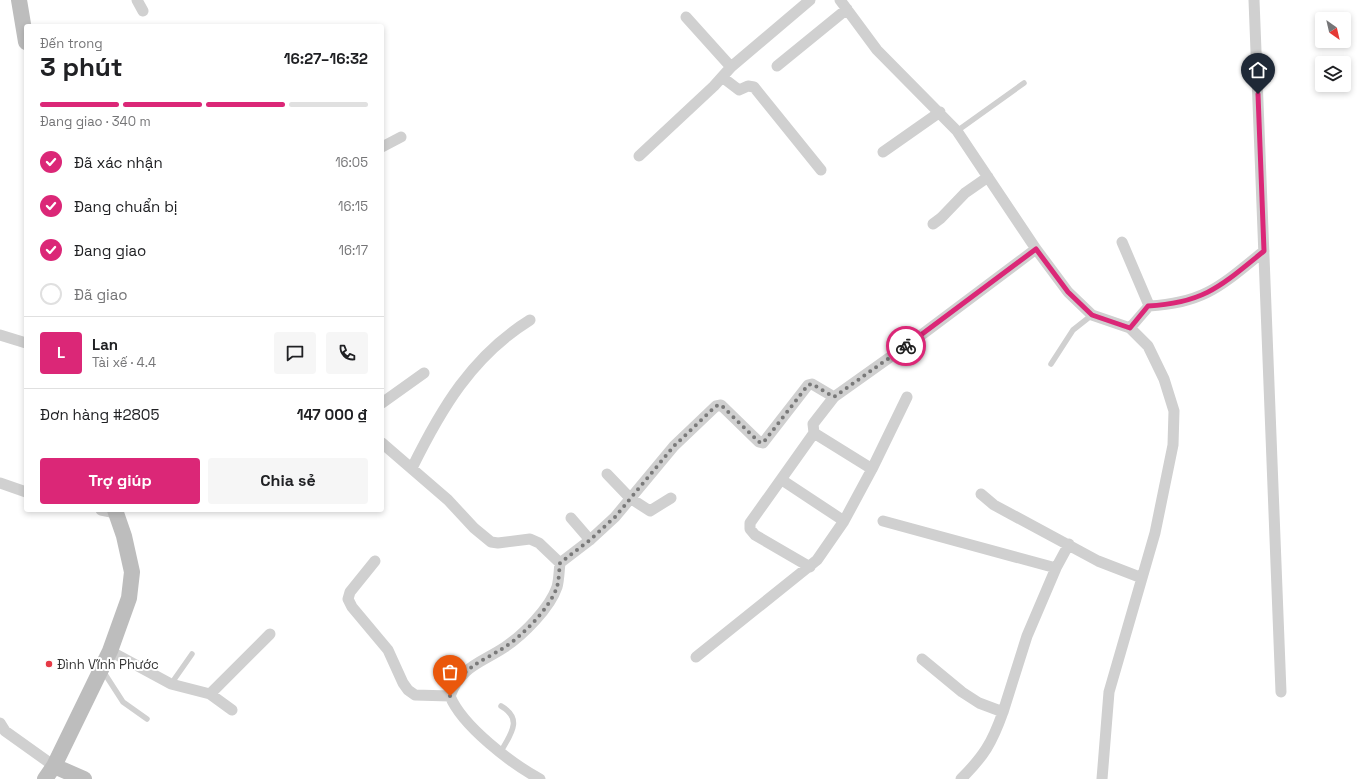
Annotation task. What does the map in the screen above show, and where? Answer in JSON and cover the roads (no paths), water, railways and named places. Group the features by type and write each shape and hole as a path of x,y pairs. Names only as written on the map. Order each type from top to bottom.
{"street":[{"path":"19,0 24,30"},
{"path":"138,0 143,11"},
{"path":"639,156 731,67 810,0"},
{"path":"840,0 877,50 940,112 957,131 1036,249 1068,292 1092,315 1130,328 1148,346 1164,379 1174,411 1173,445 1155,533 1110,692 1102,779"},
{"path":"1254,0 1282,692"},
{"path":"778,66 847,9"},
{"path":"686,17 731,67"},
{"path":"722,77 739,90 748,86 754,87 821,170"},
{"path":"883,152 940,112"},
{"path":"384,146 401,137"},
{"path":"933,224 941,218 965,193 988,177"},
{"path":"1122,242 1148,306"},
{"path":"810,567 755,535 750,529 750,524 814,433 813,424 834,397 924,333 1036,249"},
{"path":"1130,328 1148,306 1185,302 1200,297 1228,280 1264,251"},
{"path":"412,468 430,431 452,394 481,360 508,334 530,320"},
{"path":"0,335 24,342"},
{"path":"384,402 424,373"},
{"path":"540,779 525,771 500,753 454,706 450,696 454,685 464,672 507,646 541,614 557,588 560,563 590,540 615,517 674,446 718,404 759,442 763,443 808,385 812,384 834,397"},
{"path":"696,657 810,567 844,521 872,469 907,397"},
{"path":"814,433 872,469"},
{"path":"384,445 412,468 491,542 498,543 530,539 539,543 560,563"},
{"path":"607,474 630,498 650,511 654,510 671,498"},
{"path":"782,480 844,521"},
{"path":"0,483 24,491"},
{"path":"981,494 994,504 1098,561 1142,578"},
{"path":"50,773 110,650 129,598 132,572 124,536 112,512"},
{"path":"571,518 590,540"},
{"path":"883,520 1056,568"},
{"path":"961,779 978,762 994,739 1027,636 1056,568 1069,544"},
{"path":"375,560 350,592 348,599 388,650 403,683 408,690 415,695 450,696"},
{"path":"210,694 270,634"},
{"path":"110,650 171,684 210,694 232,710"},
{"path":"922,659 968,696 979,703 1003,712"},
{"path":"0,723 5,731 50,773 84,779"}],"lane":[{"path":"957,131 1024,83"},
{"path":"1051,364 1073,330 1092,315"},
{"path":"171,684 192,654"},
{"path":"101,667 123,702 147,719"},
{"path":"500,753 514,723 509,711 501,706"}],"place":[{"name":"Đình Vĩnh Phước","path":"49,664"}]}
